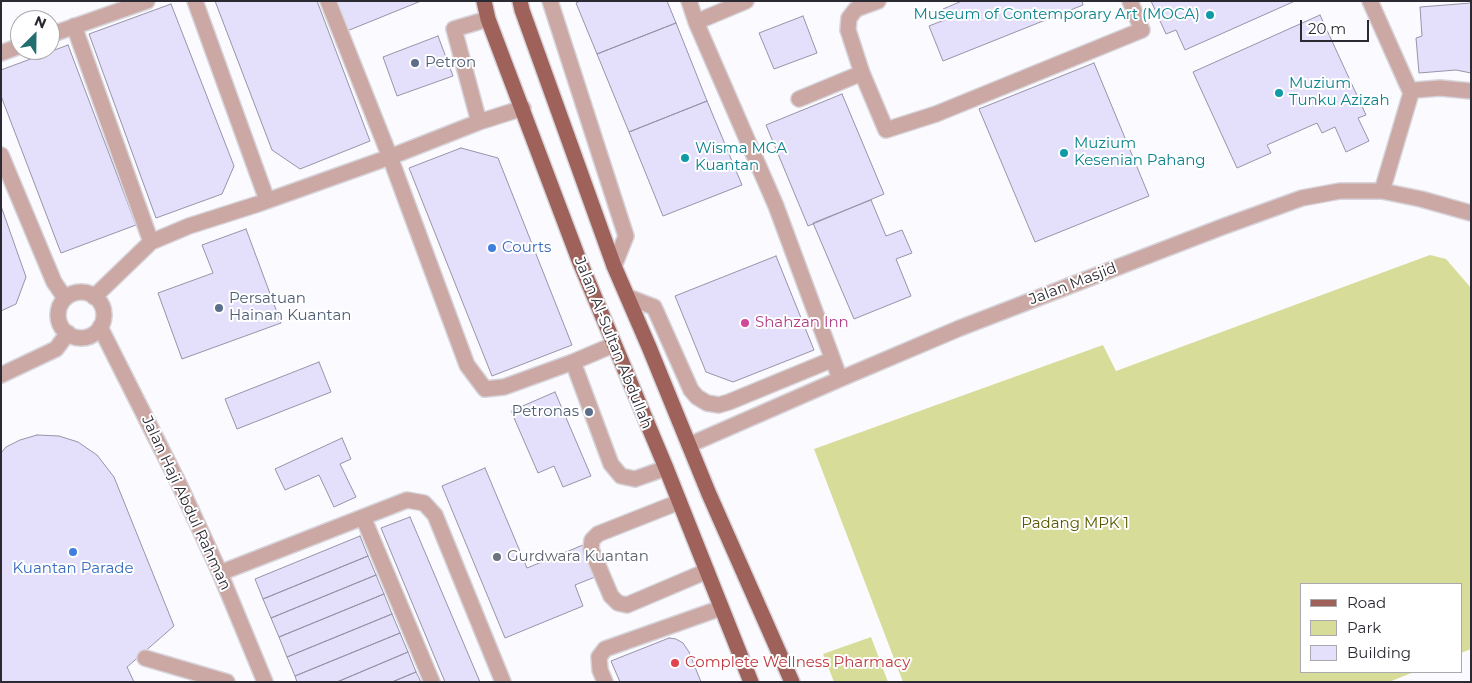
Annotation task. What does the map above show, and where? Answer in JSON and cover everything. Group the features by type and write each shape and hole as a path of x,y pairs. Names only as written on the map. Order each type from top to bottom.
{"main road":[{"name":"Jalan Al-Sultan Abdullah","path":"484,1 488,19 579,260 613,346 666,468 751,682"},
{"name":"Jalan Al-Sultan Abdullah","path":"521,6 614,266 713,503 792,682"}],"street":[{"path":"60,31 147,1"},
{"path":"195,1 267,200"},
{"path":"328,1 390,157 468,364 485,388 504,387 613,346"},
{"path":"550,1 626,236 614,266"},
{"path":"689,1 696,22 776,206 831,360 840,379"},
{"path":"696,22 746,1"},
{"path":"878,1 856,9 849,18 848,30 862,73 886,130 936,114 1142,30 1130,1"},
{"path":"1370,1 1411,93 1382,191"},
{"path":"479,122 454,29 488,19"},
{"path":"74,26 151,242"},
{"path":"799,99 862,73"},
{"path":"1411,93 1424,88 1451,88 1471,91"},
{"path":"94,297 151,242 189,226 390,157 479,122 523,108"},
{"path":"1,154 54,282 65,298"},
{"name":"Jalan Masjid","path":"689,445 840,379 1001,312 1302,198 1340,191 1382,191 1421,199 1471,213"},
{"path":"82,292 98,300 103,308 103,318 100,327 95,333 80,338 63,329 58,316 61,303 65,298 73,293 82,292"},
{"path":"628,297 654,307 691,390 697,397 707,403 719,405 729,402 831,360"},
{"name":"Jalan Haji Abdul Rahman","path":"100,327 179,484 220,573 259,680"},
{"path":"1,375 56,349 68,333"},
{"path":"573,362 611,464 621,476 635,479 666,468"},
{"path":"220,573 407,500 424,503 436,514 503,682"},
{"path":"679,502 598,534 592,540 591,548 611,596 618,603 627,605 707,571"},
{"path":"364,517 432,682"},
{"path":"605,682 600,670 599,657 606,649 721,608"},
{"path":"146,658 226,682"}],"green space":[{"name":"Padang MPK 1","path":"1430,255 1446,259 1471,288 1471,649 1462,653 1462,583 1300,583 1300,673 1412,673 1389,682 903,682 814,449 1103,345 1116,371"},
{"path":"871,637 888,682 834,682 823,654"}],"building":[{"path":"215,1 317,1 370,141 300,169 272,150"},
{"path":"335,1 421,1 347,31"},
{"path":"580,1 667,1 676,23 597,54 576,3"},
{"path":"962,1 1082,1 1083,5 943,61 929,26 947,19 943,9"},
{"name":"Museum of Contemporary Art (MOCA)","path":"1151,1 1295,1 1185,50 1176,30 1166,34"},
{"path":"1471,3 1471,73 1456,70 1419,73 1416,38 1422,36 1420,7"},
{"path":"171,4 234,166 222,194 156,218 89,34"},
{"name":"Muzium Tunku Azizah","path":"1320,15 1366,115 1358,118 1369,141 1346,152 1335,127 1322,133 1317,123 1267,145 1271,153 1237,168 1193,72"},
{"path":"803,16 817,53 774,69 759,33"},
{"path":"676,23 707,101 629,132 597,54"},
{"path":"438,36 453,76 397,96 383,57"},
{"path":"68,45 136,225 61,253 1,96 1,70 28,60 60,60 60,48"},
{"name":"Muzium Kesenian Pahang","path":"1094,63 1149,196 1035,242 979,109"},
{"path":"842,94 884,194 808,226 766,125"},
{"name":"Wisma MCA Kuantan","path":"707,101 742,185 663,216 629,132"},
{"path":"461,148 498,158 572,345 492,376 409,168"},
{"path":"871,200 886,236 902,230 912,253 896,259 911,296 854,319 813,223"},
{"path":"1,206 26,277 16,304 1,311"},
{"name":"Persatuan Hainan Kuantan","path":"246,229 281,323 182,359 158,293 213,273 202,245"},
{"name":"Shahzan Inn","path":"776,256 814,350 733,382 706,372 675,296"},
{"path":"319,362 331,392 237,429 225,399"},
{"path":"555,392 591,476 563,487 554,466 538,473 511,411"},
{"name":"Kuantan Parade","path":"37,435 59,436 78,442 97,455 114,477 174,626 127,667 134,682 1,682 1,453 6,447 20,440"},
{"path":"342,438 351,459 340,464 356,497 334,507 319,475 285,490 275,469"},
{"name":"Gurdwara Kuantan","path":"485,468 527,568 583,545 595,577 575,585 583,606 505,638 442,486"},
{"path":"410,517 480,682 445,682 381,528"},
{"path":"360,536 368,556 263,599 255,579"},
{"path":"368,556 376,575 271,618 263,599"},
{"path":"376,575 384,594 279,637 271,618"},
{"path":"384,594 392,614 287,657 279,637"},
{"path":"392,614 400,633 295,676 287,657"},
{"path":"400,633 408,652 337,682 297,682 295,676"},
{"path":"669,638 683,643 689,652 701,682 620,682 611,661"},
{"path":"408,652 416,672 392,682 337,682"},
{"path":"416,672 421,682 392,682"}],"place":[{"name":"Museum of Contemporary Art (MOCA)","path":"1210,15"},
{"name":"Petron","path":"415,63"},
{"name":"Muzium Tunku Azizah","path":"1279,93"},
{"name":"Muzium Kesenian Pahang","path":"1064,153"},
{"name":"Wisma MCA Kuantan","path":"685,158"},
{"name":"Courts","path":"492,248"},
{"name":"Persatuan Hainan Kuantan","path":"219,308"},
{"name":"Shahzan Inn","path":"745,323"},
{"name":"Petronas","path":"589,412"},
{"name":"Kuantan Parade","path":"73,552"},
{"name":"Gurdwara Kuantan","path":"497,557"},
{"name":"Complete Wellness Pharmacy","path":"675,663"}]}
